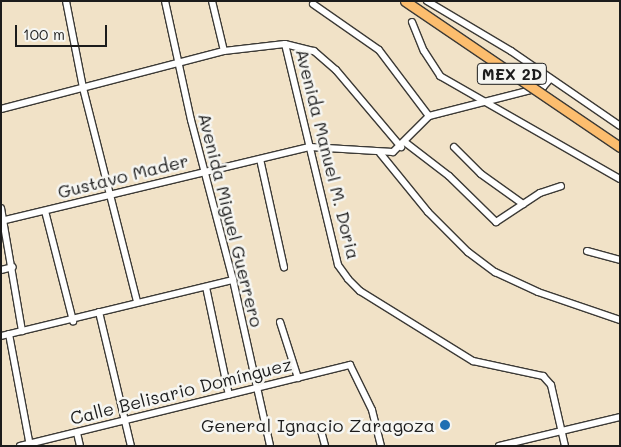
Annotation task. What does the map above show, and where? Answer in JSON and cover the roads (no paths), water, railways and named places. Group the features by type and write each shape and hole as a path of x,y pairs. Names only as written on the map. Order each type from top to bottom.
{"highway":[{"name":"MEX 2D","path":"405,1 620,147"},
{"name":"MEX 2D","path":"416,1 620,140"}],"street":[{"path":"66,1 83,88 138,302"},
{"name":"Avenida Miguel Guerrero","path":"164,1 177,64 233,280 270,446"},
{"path":"212,1 224,51"},
{"path":"427,1 511,52 620,126"},
{"path":"313,4 380,50 429,116"},
{"path":"412,22 424,51 440,76 465,93 486,102 620,179"},
{"path":"1,109 224,51 285,44 314,51 336,70 404,145 449,176 496,222 523,204 561,186"},
{"name":"Avenida Manuel M. Doria","path":"285,44 338,265 348,279 360,291 473,362 543,376 549,381 561,429"},
{"path":"380,153 393,152 404,145 429,116 543,87 550,79"},
{"name":"Gustavo Mader","path":"3,221 310,147 380,153"},
{"path":"454,147 481,174 523,204"},
{"path":"380,153 428,212 468,252 496,272 538,292 620,320"},
{"path":"260,159 284,267"},
{"path":"1,208 13,267 22,331"},
{"path":"45,211 73,321"},
{"path":"587,251 620,260"},
{"path":"1,270 13,267"},
{"path":"1,336 73,321 138,302 233,280"},
{"path":"206,287 229,395"},
{"path":"99,312 131,446"},
{"path":"280,322 298,378"},
{"path":"9,334 30,444"},
{"name":"Calle Belisario Domínguez","path":"20,446 350,365 372,410 381,446"},
{"path":"499,446 561,429 620,417"},
{"path":"320,427 325,446"},
{"path":"561,429 565,446"},
{"path":"77,433 80,446"}],"place":[{"name":"General Ignacio Zaragoza","path":"445,425"}]}
